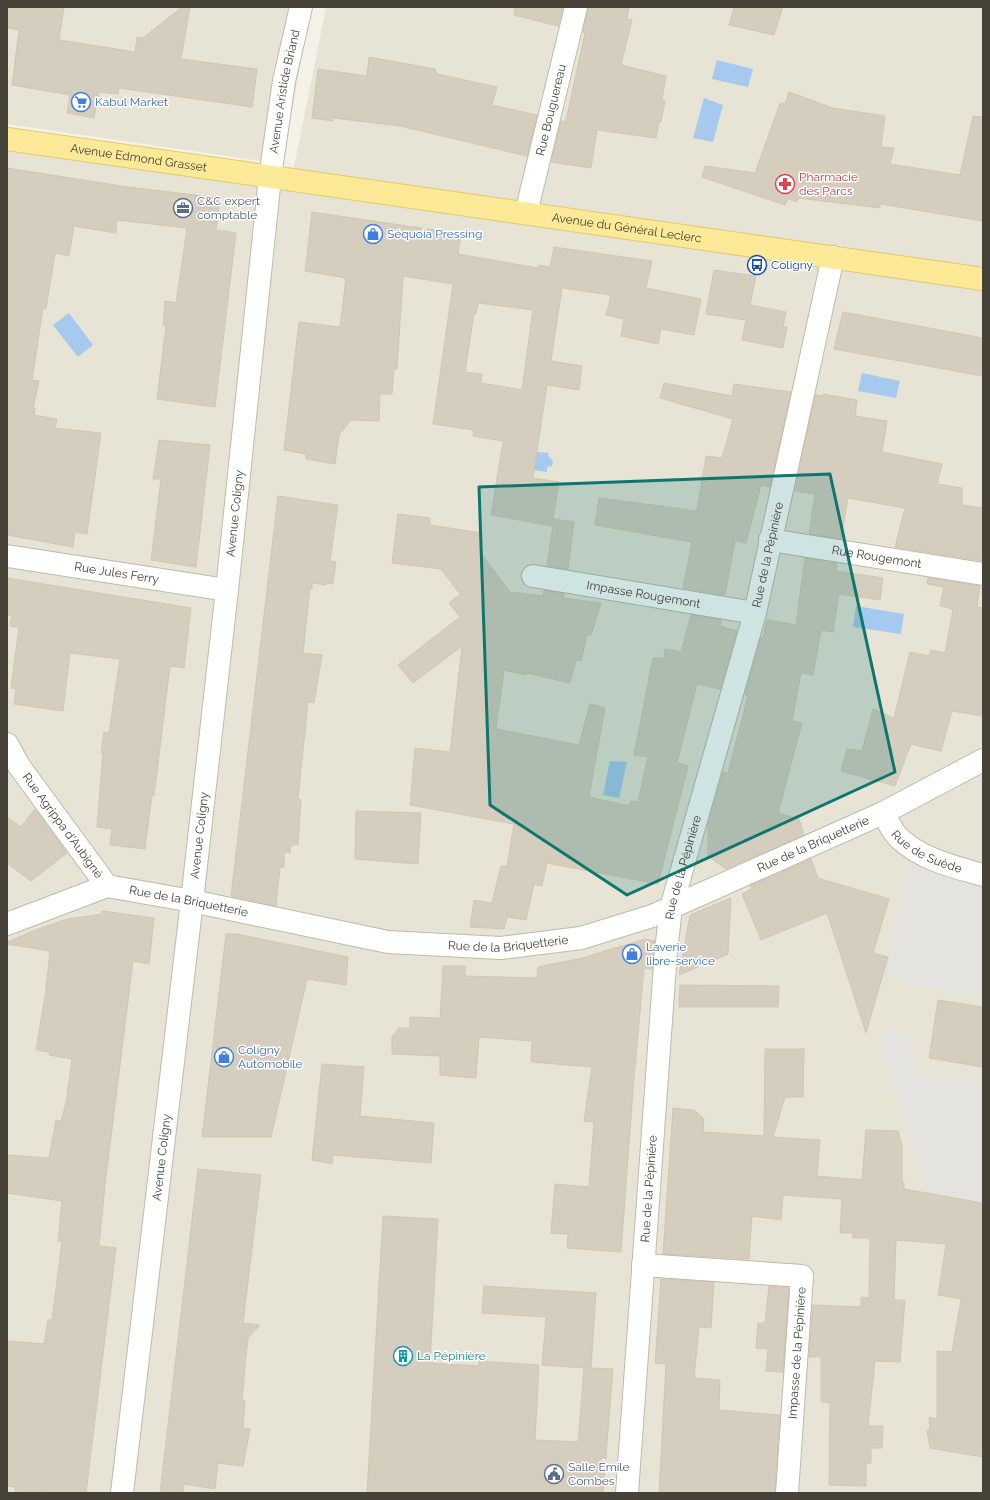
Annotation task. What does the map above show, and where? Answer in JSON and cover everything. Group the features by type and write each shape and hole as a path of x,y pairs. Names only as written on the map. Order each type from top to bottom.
{"main road":[{"name":"Avenue Edmond Grasset","path":"7,139 270,177"},
{"name":"Avenue du Général Leclerc","path":"270,177 983,279"}],"street":[{"name":"Avenue Aristide Briand","path":"270,177 284,81 301,7"},
{"name":"Rue Bouguereau","path":"526,213 576,7"},
{"name":"Avenue Coligny","path":"122,1493 227,590 270,177"},
{"name":"Rue de la Pépinière","path":"627,1493 666,951 671,908 755,613 833,257"},
{"name":"Rue Rougemont","path":"770,540 983,574"},
{"name":"Rue Jules Ferry","path":"7,556 227,590"},
{"name":"Impasse Rougemont","path":"533,576 755,613"},
{"name":"Rue Agrippa d'Aubigné","path":"7,744 19,766 107,886"},
{"name":"Rue de la Briquetterie","path":"107,886 192,901 388,942 501,948 581,938 652,916 671,908 883,813 983,760"},
{"name":"Rue de Suède","path":"883,813 896,836 912,849 943,864 983,875"},
{"path":"7,924 107,886"},
{"name":"Impasse de la Pépinière","path":"643,1265 802,1276 787,1493"}],"highlighted area":[{"path":"830,474 895,772 627,895 490,805 479,487"}],"shaded area":[{"path":"7,7 311,7 282,164 7,124"},
{"path":"326,7 983,7 983,1493 7,1493 7,139 292,177"},
{"path":"915,850 983,875 983,993 972,994 945,992 924,985 922,990 884,973"},
{"path":"884,1031 914,1037 912,1055 919,1075 983,1081 983,1203 928,1194 882,1051"}],"water":[{"path":"717,60 753,69 748,87 712,79"},
{"path":"704,98 723,105 713,142 693,138"},
{"path":"69,313 93,345 78,357 53,325"},
{"path":"862,373 900,381 896,398 858,391"},
{"path":"515,450 549,453 548,456 553,461 552,466 547,467 547,472 514,467"},
{"path":"856,606 904,614 901,634 853,627"},
{"path":"610,761 627,762 619,798 603,795"}],"building":[{"path":"7,7 64,7 59,40 135,52 137,37 143,38 182,7 190,7 181,59 257,69 252,107 119,88 118,94 99,92 94,118 67,113 70,95 12,85 19,30 7,28"},
{"path":"515,7 563,7 558,26 514,15"},
{"path":"588,7 629,7 627,19 632,20 621,65 666,76 662,100 665,101 656,138 597,130 591,168 551,162 561,121 565,122 567,116 585,33 583,32"},
{"path":"734,7 783,7 774,35 729,25"},
{"path":"369,57 435,69 437,74 497,87 492,105 537,115 527,156 400,126 333,118 333,121 312,118 318,69 367,76"},
{"path":"789,92 833,108 885,116 881,147 894,148 890,164 960,175 973,116 983,117 983,221 880,204 880,208 798,198 797,202 788,199 785,205 702,177 705,166 755,173 780,103 785,104"},
{"path":"7,168 128,187 220,198 216,230 236,233 215,407 157,399 166,326 163,325 165,301 176,303 187,228 117,220 116,233 74,226 69,256 55,253 46,309 43,308 32,380 39,381 33,408 35,408 34,415 57,419 55,428 101,433 87,534 75,532 73,547 7,535"},
{"path":"312,212 461,234 458,254 538,268 538,265 550,267 554,247 652,261 646,288 701,299 694,335 661,329 658,344 621,336 624,319 606,315 611,295 562,288 551,361 582,366 579,390 547,385 533,478 559,482 552,526 491,515 503,441 473,436 474,430 433,424 453,284 403,276 397,369 394,369 392,394 380,394 379,421 351,420 339,435 335,464 306,459 306,454 284,450 299,322 340,327 346,278 305,271","holes":["478,303 533,310 522,390 481,383 482,374 465,372 474,313 476,314"]},
{"path":"714,270 756,276 750,305 786,312 783,327 787,327 783,348 742,340 746,320 706,314"},
{"path":"843,312 983,338 983,376 834,349"},
{"path":"664,383 732,396 734,384 791,392 770,487 761,485 746,543 735,541 725,595 683,588 692,542 595,525 599,498 697,511 706,456 722,458 733,419 660,398"},
{"path":"823,394 857,400 855,416 887,421 882,452 942,464 937,484 962,488 962,505 983,508 983,561 895,547 905,508 848,498 841,539 809,534 815,494 795,491 815,395 823,396"},
{"path":"159,440 210,445 196,567 151,560 161,479 153,479"},
{"path":"278,496 338,505 330,561 336,562 333,584 326,583 326,585 312,583 312,589 310,588 303,653 322,655 314,703 308,702 298,799 301,800 298,845 291,845 290,853 284,852 284,867 280,867 276,906 231,896"},
{"path":"398,514 430,518 430,525 482,533 479,551 510,592 543,596 544,590 564,594 564,598 601,603 591,635 587,635 581,661 576,660 570,683 527,673 526,675 504,670 496,729 579,745 590,704 605,708 589,797 629,806 631,801 638,802 648,757 634,755 653,658 664,658 665,649 681,652 691,615 721,620 720,626 737,631 720,689 697,684 677,763 688,766 658,884 547,863 542,886 534,884 526,920 507,917 504,929 470,927 474,900 492,903 501,866 507,866 514,824 410,805 415,748 450,752 462,646 413,683 398,665 460,617 449,603 460,594 441,569 392,563"},
{"path":"554,519 574,522 568,569 547,566"},
{"path":"805,558 837,563 836,571 883,578 880,600 839,594 833,632 821,630 813,675 801,673 792,721 802,723 778,813 799,819 804,835 726,869 708,856 708,825 723,772 728,773 748,696 745,695 761,637 763,638 767,620 796,625"},
{"path":"7,578 191,608 184,668 170,666 154,796 152,795 145,849 110,845 112,829 97,827 103,753 101,753 104,732 109,733 120,659 70,653 63,711 14,704 16,689 11,688 19,627 10,626 12,615 7,615"},
{"path":"928,578 980,586 977,607 983,608 983,716 952,711 941,751 911,744 895,786 841,771 847,749 862,751 873,709 894,718 910,652 929,656 931,650 945,653 953,609 940,606 944,587 927,584"},
{"path":"35,809 67,853 31,881 7,863 7,817 21,827"},
{"path":"356,811 421,813 418,864 355,859"},
{"path":"811,859 818,878 889,899 873,953 888,957 866,1033 827,913 761,940 742,894 753,888 750,886"},
{"path":"731,898 728,954 679,975 690,915"},
{"path":"102,911 154,918 149,964 133,961 105,1185 99,1246 116,1248 86,1493 15,1492 15,1487 7,1486 7,1341 44,1344 48,1320 52,1320 62,1241 58,1241 62,1201 7,1193 7,1155 49,1158 56,1120 61,1121 66,1103 72,1059 49,1055 50,1052 36,1050 46,990 50,951 7,944 7,942 38,929 68,919 102,914"},
{"path":"226,934 237,934 348,957 346,985 307,979 271,1137 202,1137"},
{"path":"645,939 655,941 652,969 644,968 621,1252 567,1248 568,1234 551,1233 555,1184 589,1187 594,1122 584,1121 592,1067 531,1062 532,1041 479,1037 476,1078 440,1075 440,1056 392,1054 392,1037 399,1028 410,1028 410,1017 440,1018 443,966 465,966 465,976 537,978 538,967 582,958"},
{"path":"680,985 779,986 778,1007 679,1007"},
{"path":"938,1000 983,1007 983,1067 929,1058"},
{"path":"765,1049 804,1049 803,1097 785,1097 773,1137 820,1140 817,1176 862,1180 866,1130 898,1131 902,1145 902,1183 904,1183 904,1189 983,1203 983,1457 930,1448 927,1430 930,1430 929,1417 937,1419 937,1351 952,1352 961,1299 938,1295 946,1244 896,1240 894,1300 905,1300 900,1362 875,1361 868,1426 883,1426 882,1448 871,1448 871,1463 866,1463 866,1486 829,1485 830,1403 821,1402 821,1357 809,1357 813,1305 861,1307 861,1297 869,1298 870,1238 853,1238 853,1233 840,1233 842,1199 783,1195 781,1220 752,1216 749,1259 663,1254 673,1108 694,1110 704,1119 703,1132 764,1136"},
{"path":"322,1064 364,1067 360,1116 434,1123 431,1163 333,1155 332,1164 312,1160"},
{"path":"198,1169 261,1175 243,1323 260,1325 248,1338 244,1376 242,1401 245,1401 243,1428 250,1429 243,1466 218,1463 215,1489 184,1484 183,1493 160,1493"},
{"path":"383,1216 438,1219 430,1363 479,1366 479,1361 539,1365 535,1440 578,1442 584,1368 542,1365 546,1317 482,1313 484,1286 596,1293 591,1368 613,1369 603,1493 367,1493"},
{"path":"661,1279 714,1282 711,1328 699,1327 694,1378 720,1380 719,1410 780,1415 775,1493 659,1493 666,1364 655,1363"},
{"path":"769,1286 789,1288 783,1372 766,1371 768,1349 756,1348 758,1323 765,1323"}],"place":[{"name":"Kabul Market","path":"81,102"},
{"name":"Pharmacie des Parcs","path":"785,184"},
{"name":"C&C expert comptable","path":"183,208"},
{"name":"Séquoia Pressing","path":"373,234"},
{"name":"Coligny","path":"757,265"},
{"name":"Laverie libre-service","path":"632,954"},
{"name":"Coligny Automobile","path":"224,1057"},
{"name":"La Pépinière","path":"403,1356"},
{"name":"Salle Émile Combes","path":"554,1474"}]}
